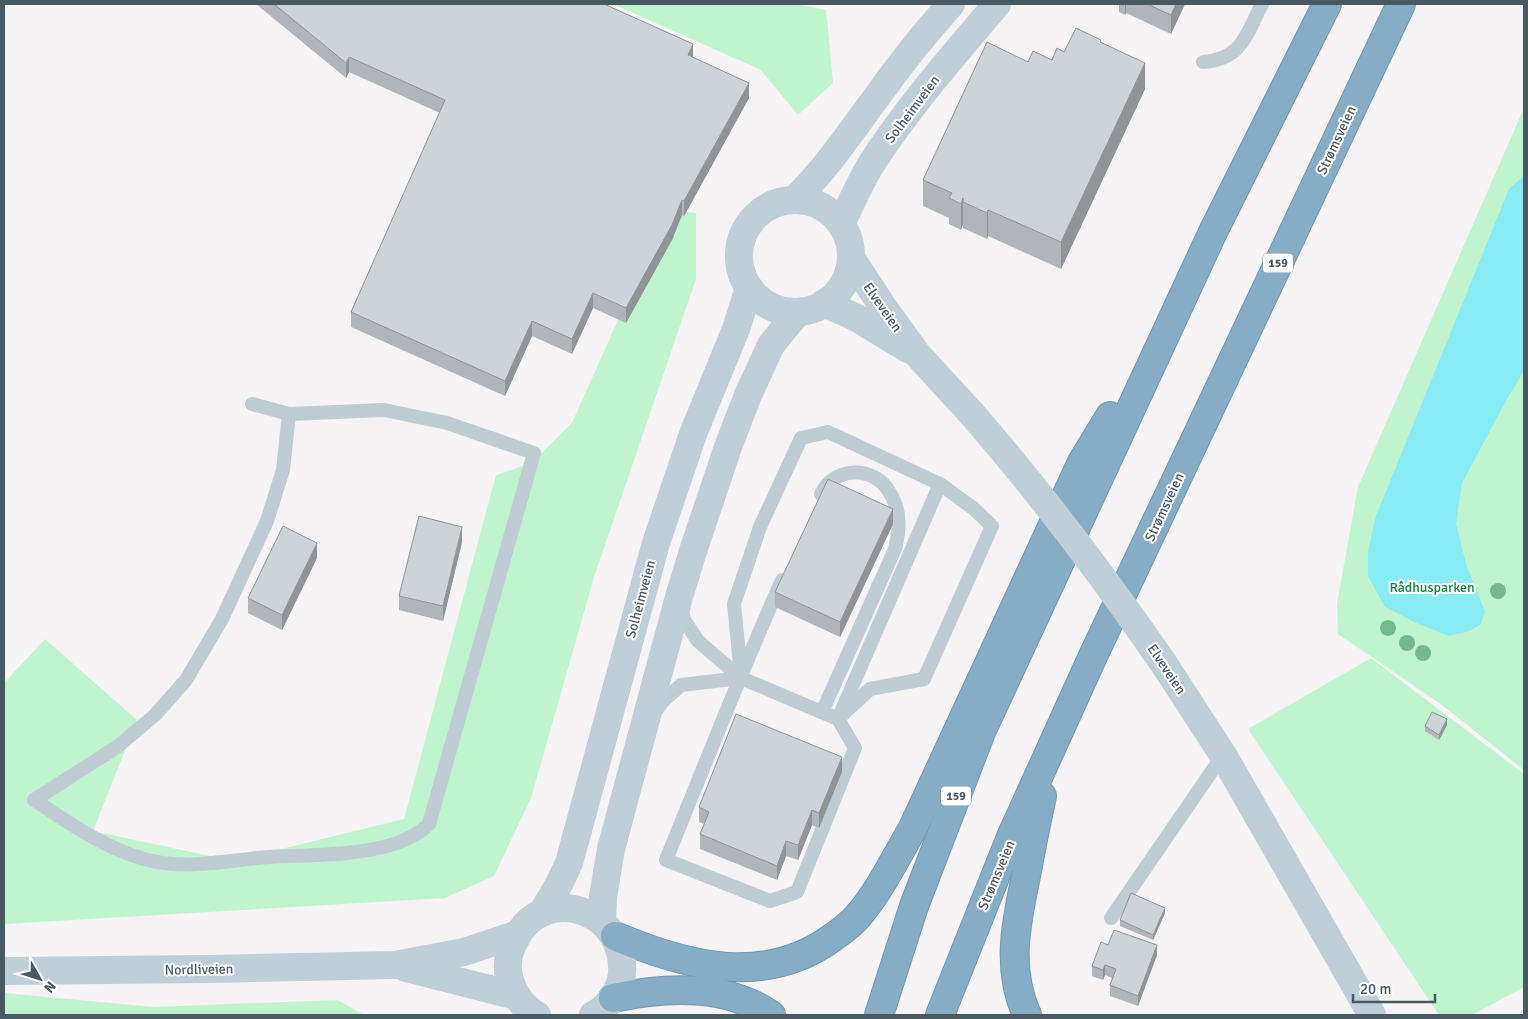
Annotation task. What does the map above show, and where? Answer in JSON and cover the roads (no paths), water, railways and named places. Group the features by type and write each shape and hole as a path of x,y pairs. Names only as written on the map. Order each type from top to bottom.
{"highway":[{"name":"159","path":"879,1015 918,897 981,732 1212,234 1328,4"},
{"name":"Strømsveien","path":"940,1015 1008,847 1051,750 1400,4"},
{"path":"608,929 644,948 683,961 701,965 751,967 772,965 817,949 858,917 883,880 912,830 979,681 1082,462 1177,309"},
{"path":"1027,1015 1021,1002 1016,979 1014,957 1016,926 1051,750"},
{"path":"600,1010 653,992 677,990 721,993 757,1005 771,1015"}],"main road":[{"path":"794,200 815,180 829,163 903,60 951,4"},
{"name":"Solheimveien","path":"841,224 870,167 883,147 933,79 997,4"},
{"path":"807,201 820,206 832,214 841,224 850,246 851,258 848,272 843,284 835,295 824,303 816,308 798,312 784,311 770,306 749,288 739,264 739,250 745,231 757,215 768,207 780,202 807,201"},
{"name":"Elveveien","path":"851,258 882,307 917,354 972,414 1030,482 1089,558 1164,664 1223,755 1372,1015"},
{"name":"Solheimveien","path":"542,913 569,863 661,525 692,434 736,329 749,288"},
{"name":"Elveveien","path":"824,303 857,318 917,354"},
{"path":"608,929 603,898 611,849 679,597 725,455 748,395 771,345 798,312"},
{"path":"529,1010 511,985 508,972 508,958 512,946 518,934 532,918 554,909 567,908 591,914 608,929 621,952 623,968 620,984 600,1010"},
{"name":"Nordliveien","path":"4,971 395,965 464,952 518,934"},
{"name":"Nordliveien","path":"395,965 529,1010"}],"lane":[{"path":"1202,62 1218,61 1232,54 1241,44 1262,4"},
{"path":"252,404 289,414 384,410 447,423 534,454 434,808 429,824 424,830 398,843 353,852 206,864 145,860 120,851 87,834 34,800 117,747 156,716 186,680 222,619 267,521 283,470 289,414"},
{"path":"741,678 734,604 760,527 801,438 828,432 940,484 973,508 992,526 924,679 870,689 838,718"},
{"path":"816,506 824,489 831,480 852,472 866,474 880,481 890,491 900,520 895,549 822,712"},
{"path":"838,718 940,484"},
{"path":"679,597 684,620 698,641 741,678 838,718 855,748 797,892 770,902 666,860 741,678 756,638 788,568"},
{"path":"643,727 663,701 681,685 741,678"},
{"path":"1111,918 1223,755"}],"water":[{"path":"1524,176 1524,371 1462,483 1456,524 1467,567 1485,612 1480,625 1469,631 1449,636 1416,623 1385,607 1368,576 1368,551 1376,516 1509,189"}],"park label":[{"name":"Rådhusparken","path":"1432,587"}]}
